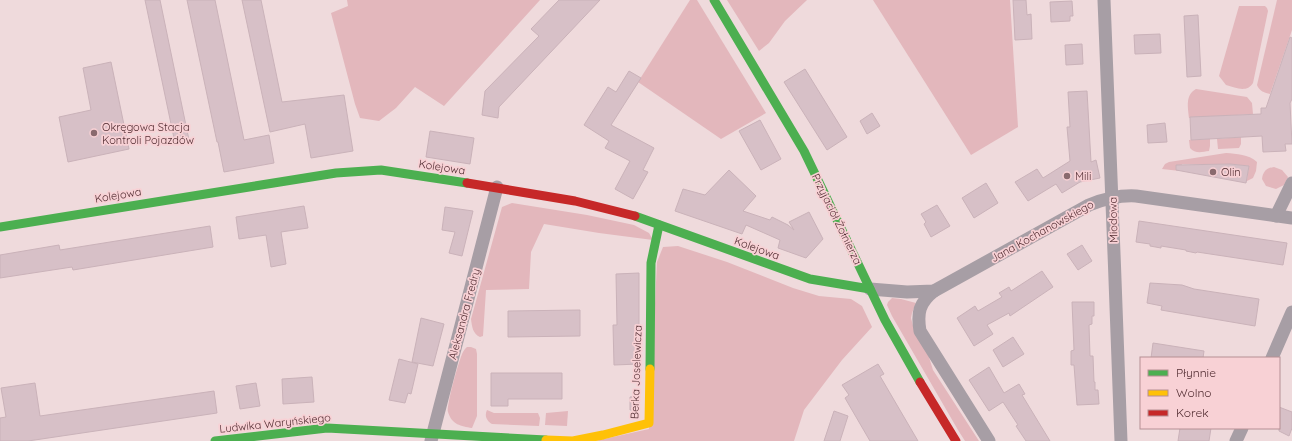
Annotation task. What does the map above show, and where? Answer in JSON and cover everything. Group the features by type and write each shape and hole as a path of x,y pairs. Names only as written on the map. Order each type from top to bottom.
{"street":[{"name":"Przyjaciół Żołnierza","path":"714,0 804,151 885,320 904,355 956,441"},
{"name":"Miodowa","path":"1104,0 1112,164 1121,441"},
{"name":"Kolejowa","path":"0,227 354,171 381,170 497,187 575,201 629,214 810,279 870,289"},
{"path":"1276,216 1292,183"},
{"name":"Aleksandra Fredry","path":"432,437 497,187"},
{"name":"Jana Kochanowskiego","path":"870,289 908,292 934,291 1089,205 1112,197 1126,195 1136,196 1292,218"},
{"name":"Berka Joselewicza","path":"432,437 573,441 649,424 651,263 659,225"},
{"path":"934,291 922,304 918,314 920,331 988,441"},
{"path":"1272,357 1292,312"},
{"name":"Ludwika Waryńskiego","path":"215,441 326,428 432,437"},
{"path":"1236,441 1242,429"}],"shaded area":[{"path":"347,0 540,0 444,106 415,87 396,108 379,121 360,118 355,104 331,13 348,6"},
{"path":"690,0 697,0 766,113 721,139 638,82"},
{"path":"727,0 807,0 785,21 769,43 759,51"},
{"path":"873,0 1010,0 1018,127 971,155"},
{"path":"1277,0 1292,0 1292,30 1270,94 1261,90 1257,85"},
{"path":"1239,6 1265,6 1268,11 1253,83 1248,88 1244,89 1226,85 1219,76"},
{"path":"1196,89 1247,97 1252,103 1253,114 1189,118 1189,98 1192,92"},
{"path":"1241,137 1241,144 1239,148 1218,149 1217,139"},
{"path":"1210,139 1209,151 1196,152 1190,148 1189,140"},
{"path":"1226,153 1238,154 1254,159 1257,162 1256,171 1253,178 1245,182 1247,179 1249,166 1230,164 1182,164 1180,171 1162,169 1165,164 1169,162"},
{"path":"1274,167 1282,170 1288,177 1284,185 1276,189 1266,186 1262,179 1266,170"},
{"path":"512,203 587,215 634,225 649,233 653,240 544,224 531,252 529,289 486,290 483,336 480,337 474,332 471,319 502,207"},
{"path":"678,246 727,262 793,288 819,296 851,299 862,306 872,327 842,360 804,410 794,441 595,441 649,429 657,262 663,247"},
{"path":"892,298 916,303 911,318 916,333 928,354 933,370 979,441 965,441 958,430 892,316 887,305"},
{"path":"467,347 476,349 477,354 477,416 472,428 454,422 448,412 456,373 461,356"},
{"path":"487,410 494,413 538,413 540,418 539,426 492,424 486,418"},
{"path":"568,411 567,426 545,425 546,413"}],"building":[{"path":"145,0 160,0 189,140 175,143"},
{"path":"187,0 215,0 244,140 269,135 274,163 224,172"},
{"path":"242,0 261,0 282,102 344,95 353,151 311,158 305,124 270,132"},
{"path":"559,0 600,0 499,107 498,118 482,115 485,91 539,36 531,29"},
{"path":"1013,0 1026,0 1027,15 1031,14 1032,39 1015,40"},
{"path":"1072,1 1073,16 1070,16 1070,21 1051,22 1050,2"},
{"path":"1198,15 1201,76 1187,77 1184,16"},
{"path":"1160,34 1161,53 1135,54 1134,35"},
{"path":"1290,37 1292,38 1292,99 1290,103 1292,144 1285,144 1286,151 1263,152 1262,136 1191,140 1190,117 1261,114 1261,108 1266,108"},
{"path":"1082,44 1083,64 1066,65 1065,45"},
{"name":"Okręgowa Stacja Kontroli Pojazdów","path":"111,62 129,149 68,162 59,117 91,110 83,68"},
{"path":"805,69 847,137 827,150 784,82"},
{"path":"629,71 641,78 611,125 654,148 643,170 648,172 633,199 615,189 630,161 605,148 609,141 584,125 608,87 616,92"},
{"path":"1087,91 1091,162 1096,160 1100,178 1080,182 1062,193 1056,184 1028,201 1015,182 1037,169 1043,178 1070,161 1067,127 1070,127 1068,92"},
{"path":"872,113 880,126 867,134 860,121"},
{"path":"760,120 781,159 761,170 739,131"},
{"path":"1165,123 1167,142 1148,143 1147,125"},
{"path":"430,131 474,138 470,164 426,157"},
{"path":"1230,164 1249,166 1246,183 1176,170 1176,165"},
{"path":"729,170 756,196 743,211 770,220 772,217 788,225 794,230 789,222 809,212 823,239 806,258 778,248 780,240 746,225 742,234 675,211 683,189 705,195"},
{"path":"986,183 998,203 974,218 962,198"},
{"path":"937,205 950,226 931,237 924,224 926,222 921,214"},
{"path":"304,206 308,228 281,232 286,264 271,267 266,235 239,239 236,217"},
{"path":"445,207 473,211 462,256 449,253 455,232 442,230"},
{"path":"1139,221 1287,243 1283,265 1196,253 1161,246 1161,248 1150,246 1150,244 1136,242"},
{"path":"210,226 213,247 73,270 72,267 0,278 0,255 59,245 60,250"},
{"path":"1082,245 1092,261 1078,270 1067,254"},
{"path":"1042,271 1053,287 1010,316 1009,313 987,325 993,334 974,346 957,318 975,306 978,311 1002,297 999,293 1009,287 1011,291"},
{"path":"639,273 639,364 614,365 613,325 617,325 616,274"},
{"path":"1150,283 1182,285 1194,289 1259,299 1255,326 1161,310 1162,306 1147,303"},
{"path":"1072,302 1094,302 1094,316 1092,316 1092,324 1089,325 1090,356 1093,356 1095,390 1098,390 1099,404 1077,405 1074,365 1071,365 1071,351 1074,350"},
{"path":"580,310 580,336 508,337 508,311"},
{"path":"421,318 444,324 433,366 412,362"},
{"path":"1013,337 1024,354 1003,367 993,350"},
{"path":"1153,343 1204,351 1203,357 1151,357"},
{"path":"399,359 418,364 411,394 408,393 405,403 389,400"},
{"path":"878,364 884,374 880,376 918,441 870,441 845,398 849,395 842,385"},
{"path":"989,367 1004,393 1019,384 1025,394 1022,395 1050,441 1026,441 1016,426 1018,425 1003,402 989,411 969,380"},
{"path":"491,373 562,373 562,399 508,399 508,406 491,406"},
{"path":"312,377 314,402 283,404 282,379"},
{"path":"35,383 40,416 214,391 217,413 28,441 0,441 0,418 6,417 1,388"},
{"path":"256,383 260,406 240,409 236,386"},
{"path":"639,396 639,410 630,410 630,397"},
{"path":"1280,407 1292,412 1292,428 1289,436 1279,431"},
{"path":"834,411 848,416 840,441 824,441"},
{"path":"1180,429 1211,429 1209,441 1178,441"}],"traffic: fast":[{"path":"714,0 804,151 885,320 920,382"},
{"path":"0,227 336,173 381,170 467,183"},
{"path":"635,216 810,279 870,289"},
{"path":"650,369 651,263 659,225"},
{"path":"215,441 327,428 546,440"}],"traffic: slow":[{"path":"546,440 573,441 649,423 650,369"}],"traffic: jam":[{"path":"467,183 575,201 635,216"},
{"path":"920,382 956,441"}],"place":[{"name":"Okręgowa Stacja Kontroli Pojazdów","path":"94,133"},
{"name":"Olin","path":"1213,172"},
{"name":"Mili","path":"1067,176"}]}
